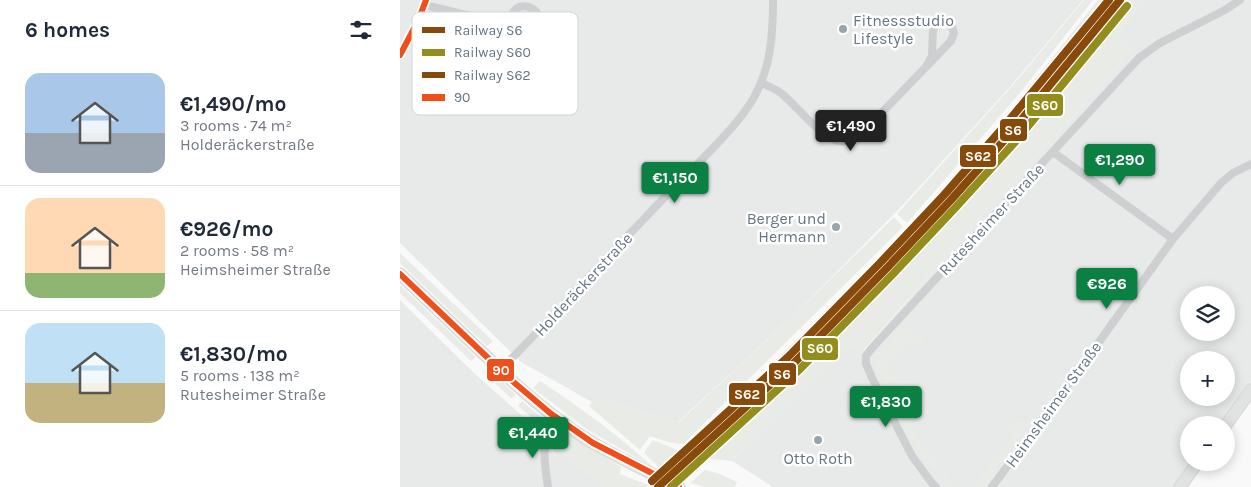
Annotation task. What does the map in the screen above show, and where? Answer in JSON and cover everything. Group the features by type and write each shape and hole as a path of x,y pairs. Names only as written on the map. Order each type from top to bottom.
{"main road":[{"path":"400,274 500,370 557,419 592,443 640,469 679,487"},
{"path":"1232,416 1251,390"},
{"path":"1180,487 1192,471"}],"street":[{"name":"Holderäckerstraße","path":"500,370 743,114 761,83 768,64 772,45 773,0"},
{"name":"Rutesheimer Straße","path":"936,487 912,456 873,380 866,364 866,356 1139,58 1160,43 1225,10 1240,0"},
{"path":"426,2 458,12"},
{"path":"761,83 781,92 826,135 836,141 847,141 854,139 864,131 926,67 954,37 954,29 948,23 939,23 933,29 932,56 926,67"},
{"path":"400,55 412,35"},
{"path":"1054,152 1173,238"},
{"name":"Heimsheimer Straße","path":"992,487 1173,238 1221,183 1233,173 1251,164"},
{"path":"548,487 544,462 545,449 547,437 557,419"}],"shaded area":[{"path":"400,0 1083,0 1010,87 901,207 797,312 678,422 603,400 592,402 521,362 400,243"},
{"path":"1084,0 1093,0 1020,93 907,223 897,214 1012,86"},
{"path":"1098,0 1114,0 1019,118 923,225 831,322 686,460 692,442 910,229 1014,106"},
{"path":"1114,0 1134,0 1112,29 944,226 836,333 689,473 682,463 923,225 1019,118"},
{"path":"1134,0 1145,0 1117,34 1133,50 976,222 863,351 850,346 732,461 710,459 709,454 836,333 944,226 1112,29"},
{"path":"1145,0 1251,0 1251,390 1232,416 1180,416 1180,471 1191,471 1177,487 773,487 732,461 850,346 864,351 976,222 1133,50 1117,34"},
{"path":"894,217 903,227 683,444 668,442 650,436 640,450 589,406 592,402 603,400 679,422 797,312"},
{"path":"400,253 493,341 487,346 400,263"},
{"path":"400,285 476,357 471,361 400,293"},
{"path":"400,300 474,373 537,429 555,456 565,456 606,487 400,487"},
{"path":"907,323 926,341 920,348 911,340 885,367 902,384 898,388 906,396 903,399 907,404 896,410 876,368 876,359 878,353"},
{"path":"486,367 516,395 512,399 483,372"},
{"path":"540,381 599,422 654,468 588,430 533,388"},
{"path":"522,401 543,419 543,427 518,406"},
{"path":"904,410 923,445 935,462 941,460 935,471 932,471 915,447 898,414"},
{"path":"1016,417 1028,425 1023,430 1012,423"},
{"path":"1012,425 1021,433 983,487 972,487 1012,435 1008,430"},
{"path":"556,435 568,435 621,467 620,474 648,485 646,487 606,487 565,456 555,457 552,447"},
{"path":"653,440 680,451 674,462 663,471 644,453"},
{"path":"705,470 720,474 737,482 735,487 705,487 690,483"},
{"path":"948,472 951,473 948,477 957,487 946,487 943,484 941,480"}],"rail line":[{"name":"S62","path":"652,481 788,357 880,263 944,195 1001,130 1109,0"},
{"name":"S6","path":"658,487 794,363 886,269 1008,136 1120,0"},
{"name":"S60","path":"671,487 800,369 892,275 1015,142 1127,6"}],"transit line":[{"name":"90","path":"421,12 426,0"},
{"name":"90","path":"400,55 412,32"},
{"name":"90","path":"400,274 510,379 550,413 593,443 679,487"}],"place":[{"name":"Fitnessstudio Lifestyle","path":"843,29"},
{"name":"Berger und Hermann","path":"836,227"},
{"name":"Otto Roth","path":"818,440"}]}
